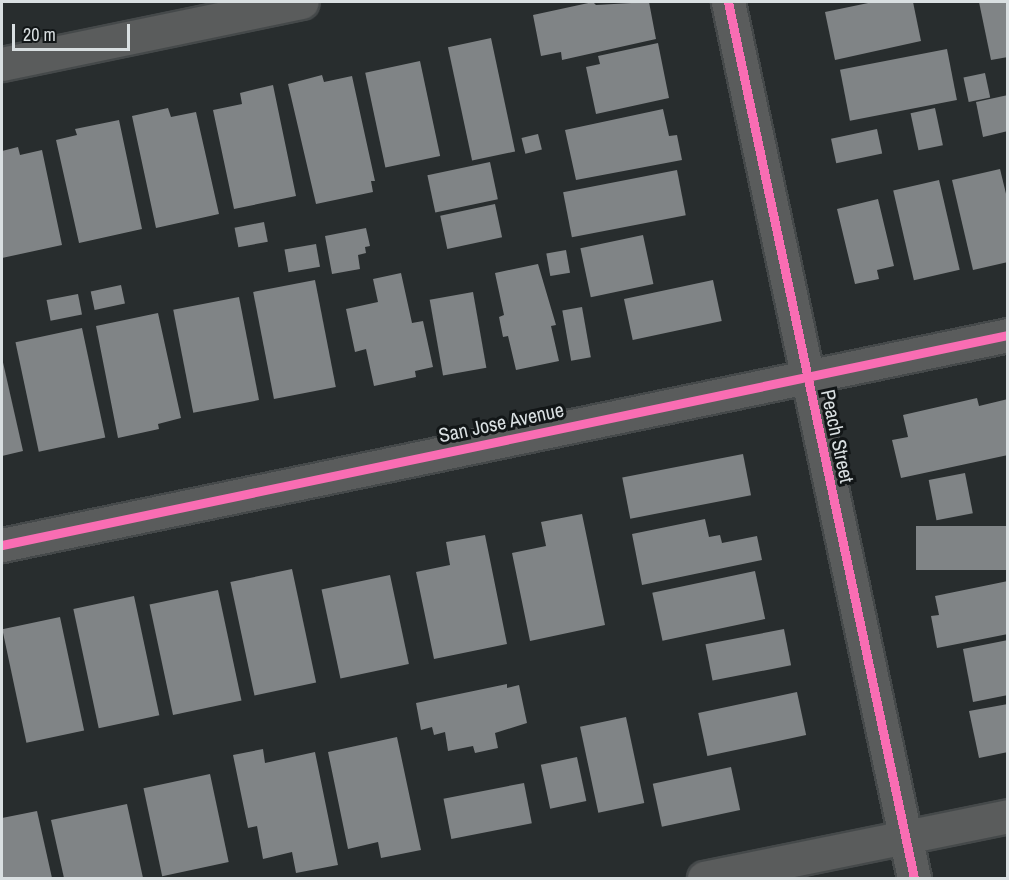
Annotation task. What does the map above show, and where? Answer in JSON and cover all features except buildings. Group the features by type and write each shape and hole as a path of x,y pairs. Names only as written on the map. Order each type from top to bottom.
{"street":[{"path":"2,64 302,2"},
{"name":"Peach Street","path":"728,2 914,879"},
{"name":"San Jose Avenue","path":"2,545 1008,335"},
{"path":"704,879 1008,816"}],"cycle path":[{"path":"728,2 914,878"},
{"path":"2,545 1008,335"}]}
